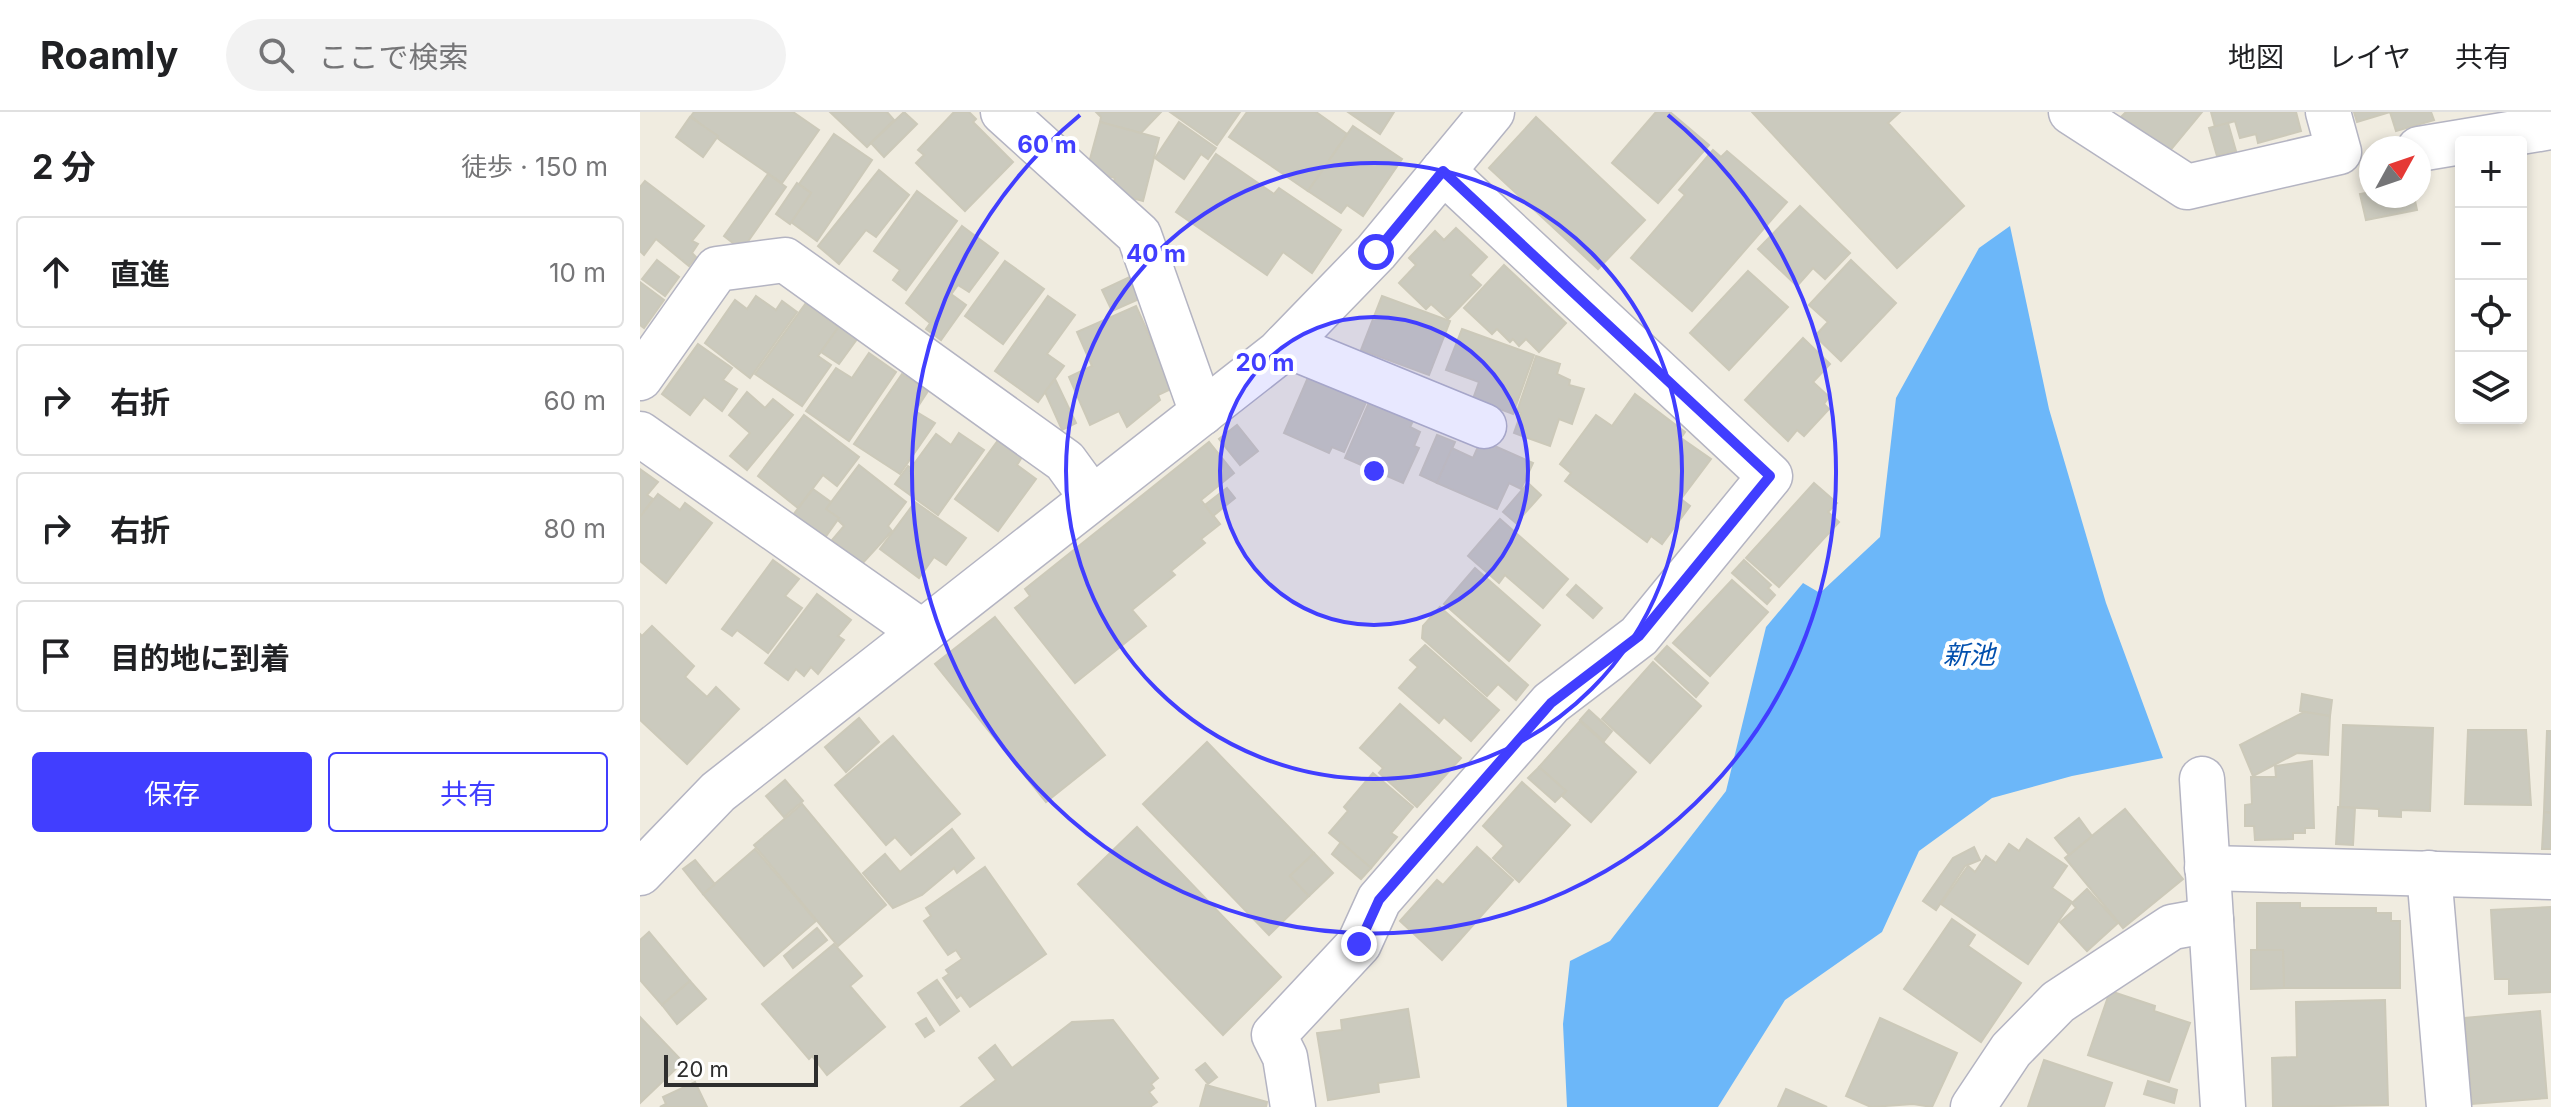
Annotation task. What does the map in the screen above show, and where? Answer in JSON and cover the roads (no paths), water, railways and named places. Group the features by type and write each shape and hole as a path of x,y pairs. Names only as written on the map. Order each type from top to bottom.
{"street":[{"path":"1003,112 1139,235 1202,413"},
{"path":"640,873 718,792 1286,345 1376,252 1492,112"},
{"path":"2071,112 2187,187 2346,141"},
{"path":"2431,147 2551,127"},
{"path":"1293,1107 1285,1057 1274,1035 1359,944 1379,900 1551,703 1639,636 1770,476 1443,171"},
{"path":"640,378 717,269 785,260 1065,461 1092,498"},
{"path":"1286,345 1484,426"},
{"path":"640,434 922,632"},
{"path":"2202,779 2223,1107"},
{"path":"2207,868 2551,877"},
{"path":"2429,873 2449,1107"},
{"path":"1973,1107 2011,1050 2058,1002 2172,927 2211,920"}],"water":[{"name":"新池","path":"2010,226 2049,409 2106,603 2163,758 2072,776 1992,798 1919,851 1882,932 1785,1000 1718,1107 1567,1107 1563,1024 1570,961 1610,941 1726,791 1766,627 1803,583 1820,593 1880,537 1896,398 1979,248"}]}
